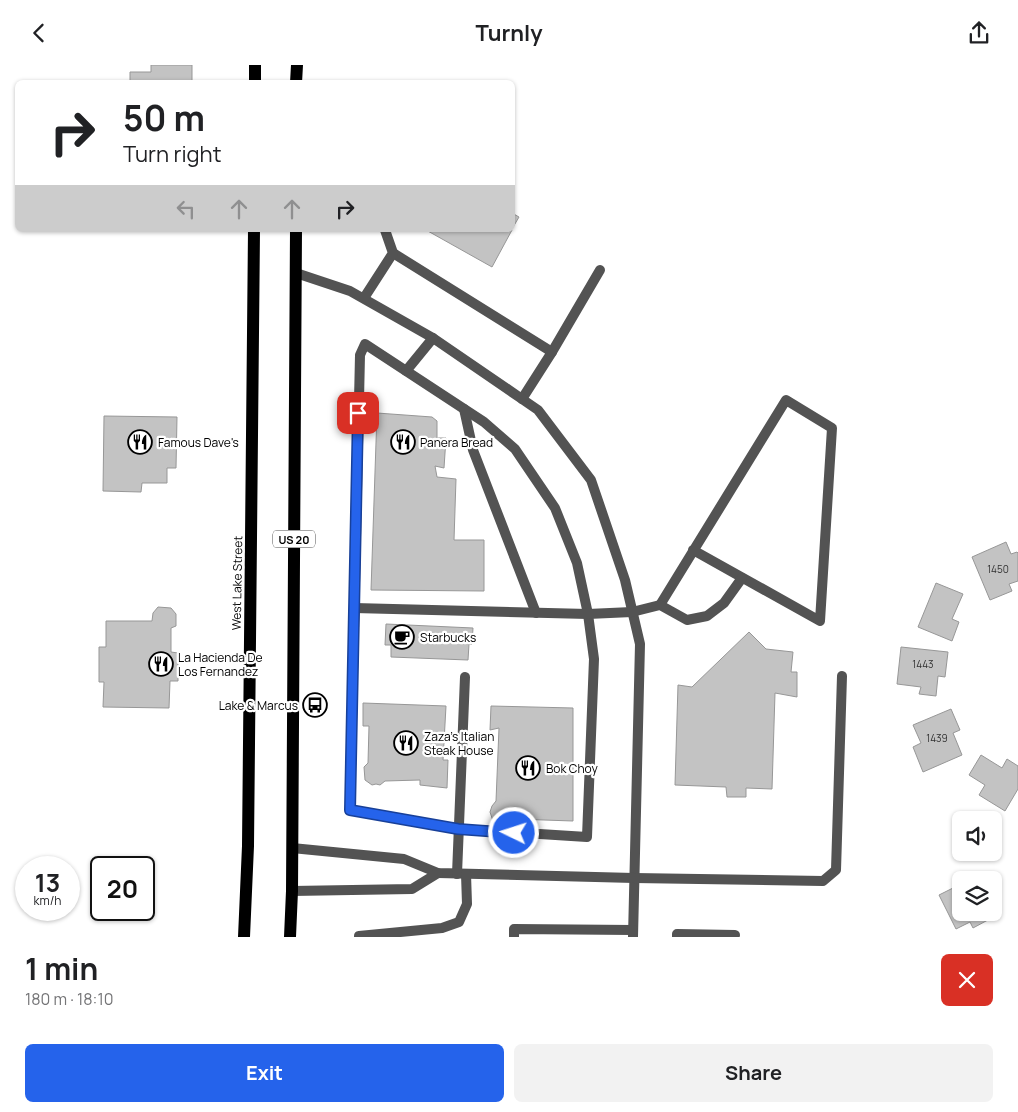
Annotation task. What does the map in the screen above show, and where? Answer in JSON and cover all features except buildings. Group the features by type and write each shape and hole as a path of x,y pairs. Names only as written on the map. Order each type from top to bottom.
{"main road":[{"path":"255,65 255,80"},
{"path":"296,65 296,80"},
{"name":"West Lake Street","path":"244,937 248,809 254,232"},
{"name":"US 20","path":"290,937 292,891 296,232"}],"lane":[{"path":"386,232 393,253 552,353"},
{"path":"364,298 393,253"},
{"path":"522,399 552,353 600,270"},
{"path":"296,273 350,291 364,298 433,338 538,411 591,479 625,580 640,644 633,933 514,929 514,937"},
{"path":"406,371 433,338"},
{"path":"365,344 406,371 484,421 515,449 555,509 577,563 588,614 594,659 587,837 458,829 350,810 360,355 365,344"},
{"path":"354,608 588,614 632,612 660,605 693,550 786,400 832,428 820,621 693,550"},
{"path":"464,409 472,451 536,613"},
{"path":"660,605 686,621 707,615 724,603 742,578"},
{"path":"292,848 404,859 438,873 823,881 836,870 842,676"},
{"path":"359,937 442,928 459,922 467,904 458,829 465,677"},
{"path":"292,891 412,889 438,873"},
{"path":"677,937 677,934 735,935"}],"place":[{"name":"Famous Dave's","path":"140,442"},
{"name":"Panera Bread","path":"403,442"},
{"name":"Starbucks","path":"402,637"},
{"name":"La Hacienda De Los Fernandez","path":"161,664"},
{"name":"Lake & Marcus","path":"315,705"},
{"name":"Zaza's Italian Steak House","path":"406,743"},
{"name":"Bok Choy","path":"528,768"}],"route":[{"path":"358,413 350,810 458,829 514,833"}]}
